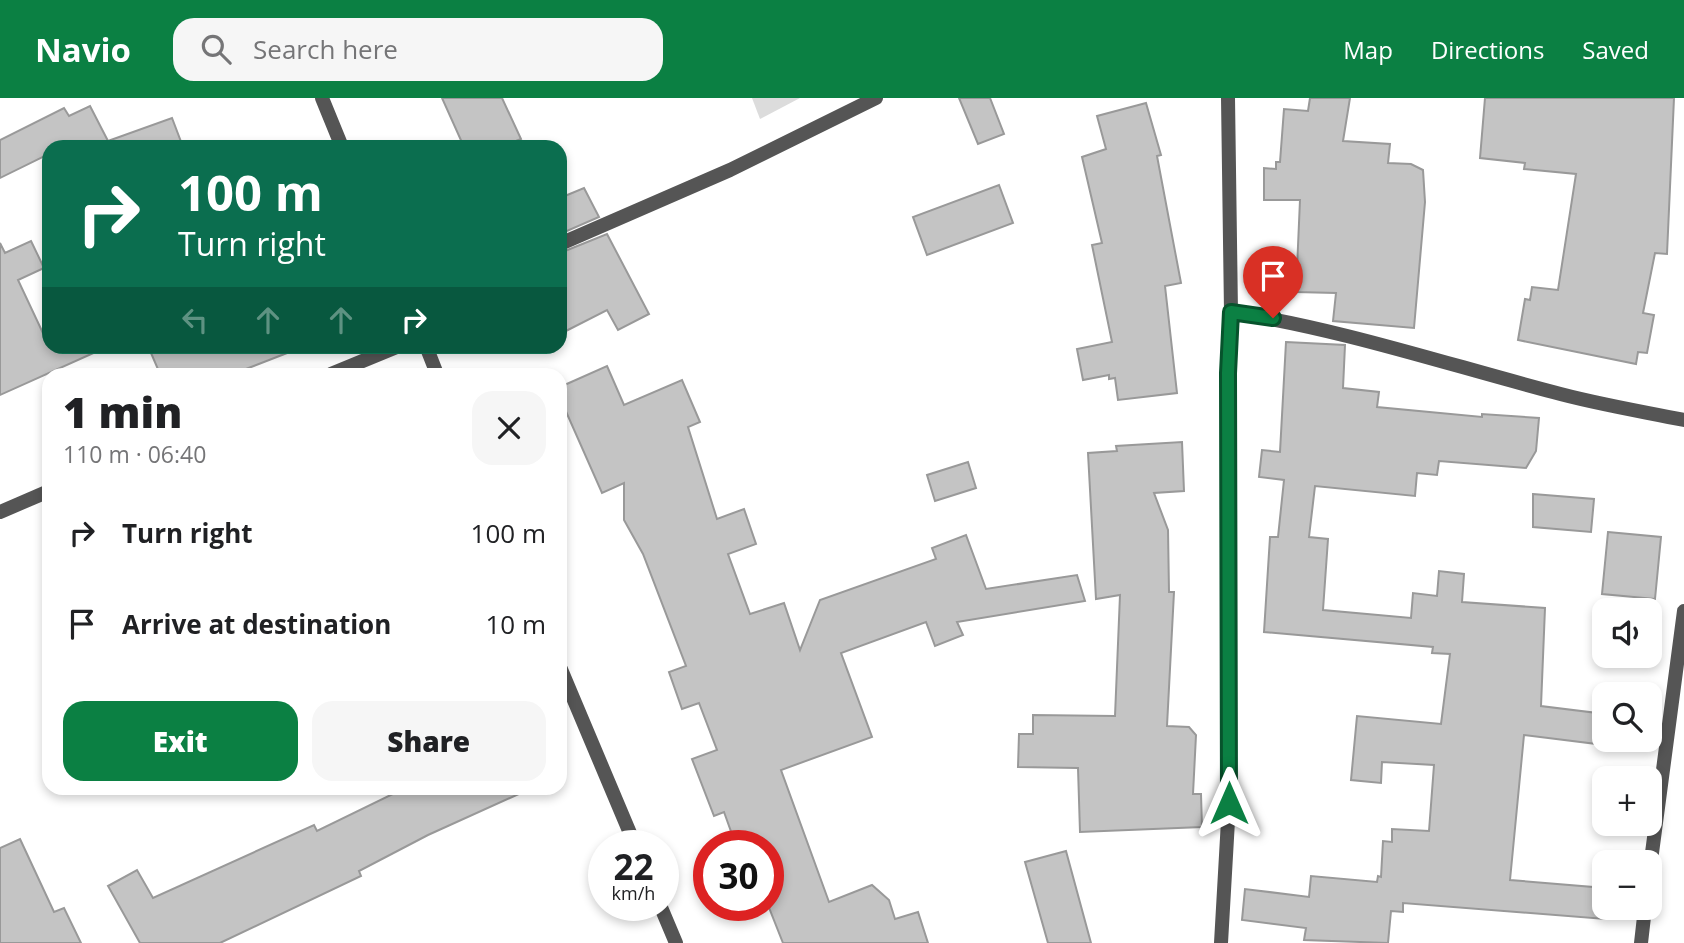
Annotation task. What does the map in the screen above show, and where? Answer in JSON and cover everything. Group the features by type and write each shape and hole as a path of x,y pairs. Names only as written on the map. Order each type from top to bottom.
{"street":[{"path":"322,98 339,140"},
{"path":"567,241 730,170 876,98"},
{"path":"1221,943 1229,803 1228,373 1231,312 1228,98"},
{"path":"1231,312 1273,318 1556,393 1684,420"},
{"path":"345,368 379,354"},
{"path":"0,512 42,494"},
{"path":"1652,850 1684,611"},
{"path":"567,684 629,830"},
{"path":"1641,943 1644,920"},
{"path":"667,921 676,943"}],"shaded area":[{"path":"752,98 800,98 760,119"}],"building":[{"path":"442,98 502,98 521,139 518,140 461,140"},
{"path":"959,98 990,98 1004,134 978,144"},
{"path":"1310,98 1350,98 1343,141 1390,144 1388,163 1411,164 1423,170 1425,202 1414,328 1333,321 1336,293 1296,292 1300,200 1264,200 1264,168 1276,169 1276,162 1280,162 1284,109 1308,111"},
{"path":"1485,98 1674,98 1667,254 1655,253 1643,313 1654,315 1647,353 1638,352 1636,364 1518,340 1525,299 1530,300 1532,287 1558,290 1576,174 1524,169 1525,163 1480,158"},
{"path":"1146,103 1161,155 1157,156 1181,283 1165,286 1177,393 1118,400 1115,378 1109,379 1109,375 1083,380 1077,349 1112,342 1092,245 1102,243 1082,157 1106,149 1097,116"},
{"path":"90,106 107,140 42,140 42,157 0,178 0,140 64,108 69,116"},
{"path":"172,118 180,140 111,140"},
{"path":"999,185 1013,223 927,255 913,217"},
{"path":"584,188 599,217 567,231 567,195"},
{"path":"607,234 649,314 618,330 607,310 567,330 567,250"},
{"path":"31,241 42,264 42,269 18,280 42,331 42,354 91,354 60,368 42,368 42,376 0,395 0,243 5,253"},
{"path":"1286,342 1345,345 1343,388 1379,392 1377,407 1482,417 1482,414 1539,418 1536,451 1526,468 1439,461 1437,475 1417,473 1415,496 1315,486 1309,537 1328,539 1323,610 1411,618 1413,593 1437,596 1439,571 1464,574 1462,602 1545,608 1541,706 1592,712 1592,743 1524,735 1510,880 1592,887 1592,918 1403,903 1403,912 1391,911 1388,943 1304,940 1306,928 1242,920 1245,889 1309,897 1311,876 1377,882 1378,876 1381,877 1383,841 1392,842 1392,829 1429,831 1434,765 1382,762 1381,783 1351,780 1357,716 1441,724 1450,654 1432,653 1433,647 1264,632 1270,537 1278,537 1284,480 1259,477 1262,450 1280,452"},
{"path":"151,354 285,354 248,368 157,368"},
{"path":"607,366 624,405 682,380 700,422 688,427 717,519 744,509 756,544 728,554 750,614 784,603 800,650 820,600 936,559 932,548 966,535 986,589 1077,575 1085,601 957,622 963,635 935,646 926,622 841,653 872,737 781,770 829,902 872,885 889,900 895,919 918,912 928,943 783,943 774,921 784,921 784,830 730,830 724,812 714,816 692,759 717,750 699,703 682,709 669,672 686,666 643,554 624,520 624,483 602,493 567,414 567,384"},
{"path":"1182,442 1184,491 1154,493 1168,530 1169,592 1174,592 1167,726 1189,727 1196,735 1193,794 1201,794 1202,827 1080,832 1078,768 1018,767 1019,734 1033,734 1033,715 1115,716 1120,595 1096,599 1088,453 1117,451 1116,446"},
{"path":"968,462 976,488 935,501 927,475"},
{"path":"1533,494 1594,499 1591,532 1533,527"},
{"path":"1608,532 1661,537 1655,598 1602,594"},
{"path":"391,795 517,795 428,835 359,871 361,876 220,943 140,943 108,886 137,870 153,898 314,825 317,831"},
{"path":"20,839 54,912 64,908 81,943 0,943 0,848"},
{"path":"1066,851 1091,943 1048,943 1025,862"}],"route":[{"path":"1229,803 1228,373 1231,312 1273,318"}]}
